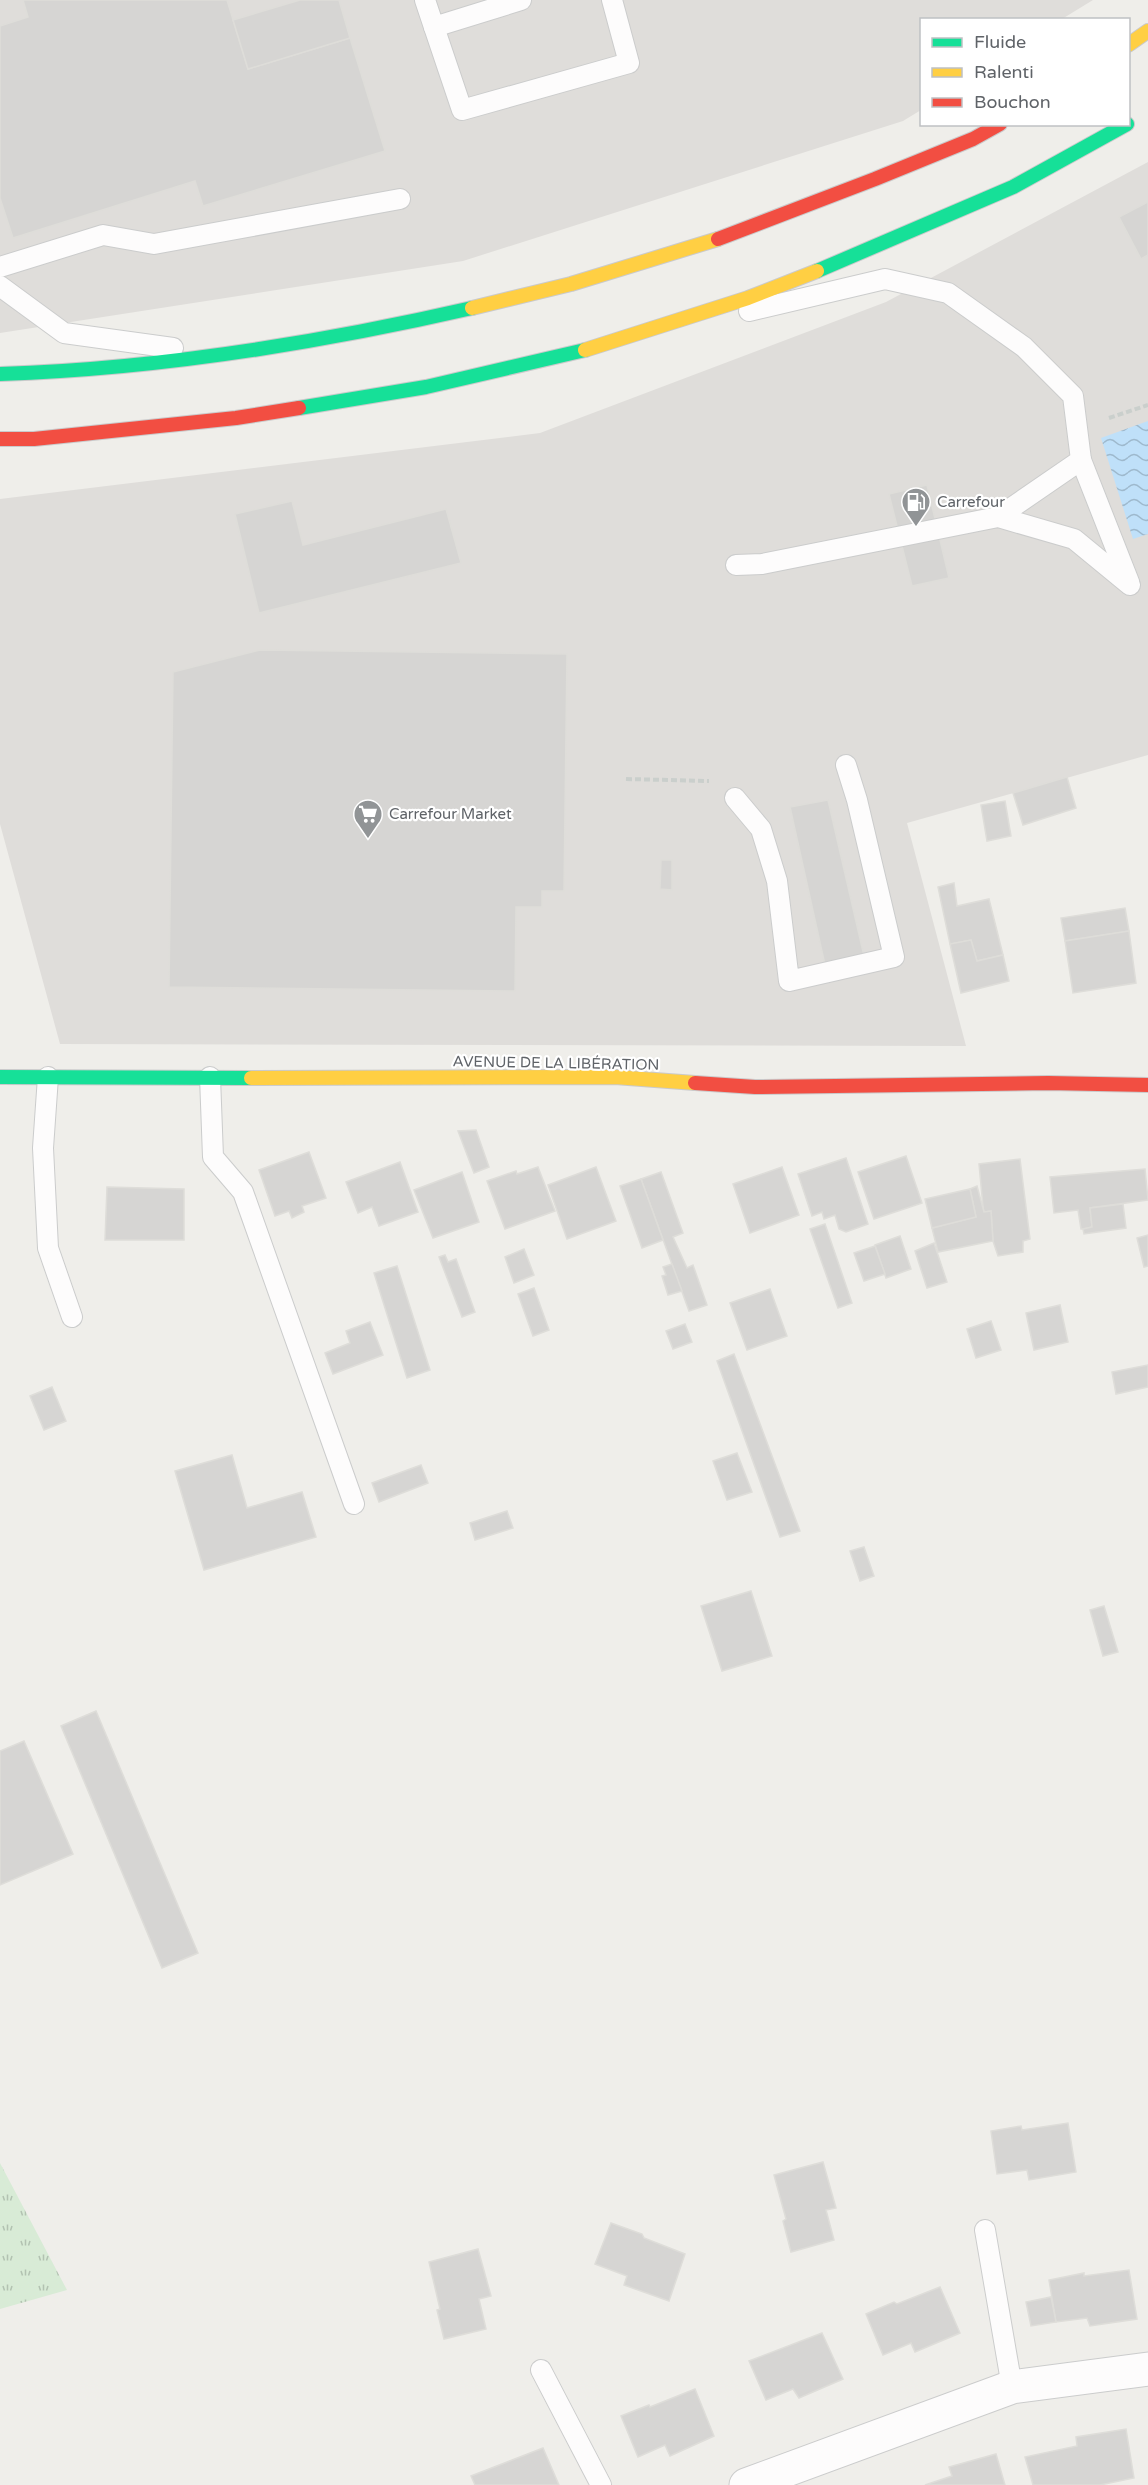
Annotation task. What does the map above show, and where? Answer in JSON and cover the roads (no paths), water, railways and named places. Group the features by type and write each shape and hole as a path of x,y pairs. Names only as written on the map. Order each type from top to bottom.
{"main road":[{"path":"1130,44 1148,31"},
{"path":"0,374 32,373 218,354 409,323 525,297 710,241 973,139 996,126"},
{"path":"0,439 34,439 236,418 426,387 595,348 748,298 881,245 1013,187 1124,126"},
{"name":"AVENUE DE LA LIBÉRATION","path":"0,1077 210,1077 295,1080 615,1077 755,1087 1148,1084"}],"street":[{"path":"747,2485 1012,2387 1148,2369"}],"lane":[{"path":"425,0 462,110 629,63 612,0"},
{"path":"434,27 521,0"},
{"path":"0,267 103,235 154,244 400,199"},
{"path":"595,348 885,279 948,293 1024,347 1073,396 1081,460 1130,585 1074,539 998,517"},
{"path":"0,286 64,333 218,354"},
{"path":"736,565 762,564 998,517 1081,460"},
{"path":"735,798 761,829 777,881 789,981 894,957 857,800 846,765"},
{"path":"48,1077 43,1148 48,1248 72,1317"},
{"path":"210,1077 213,1157 243,1192 354,1504"},
{"path":"985,2230 1012,2387"},
{"path":"541,2370 601,2485"}],"water":[{"path":"1148,421 1148,534 1133,539 1101,438"}],"place":[{"name":"Carrefour","path":"916,528"},
{"name":"Carrefour Market","path":"368,840"}]}
